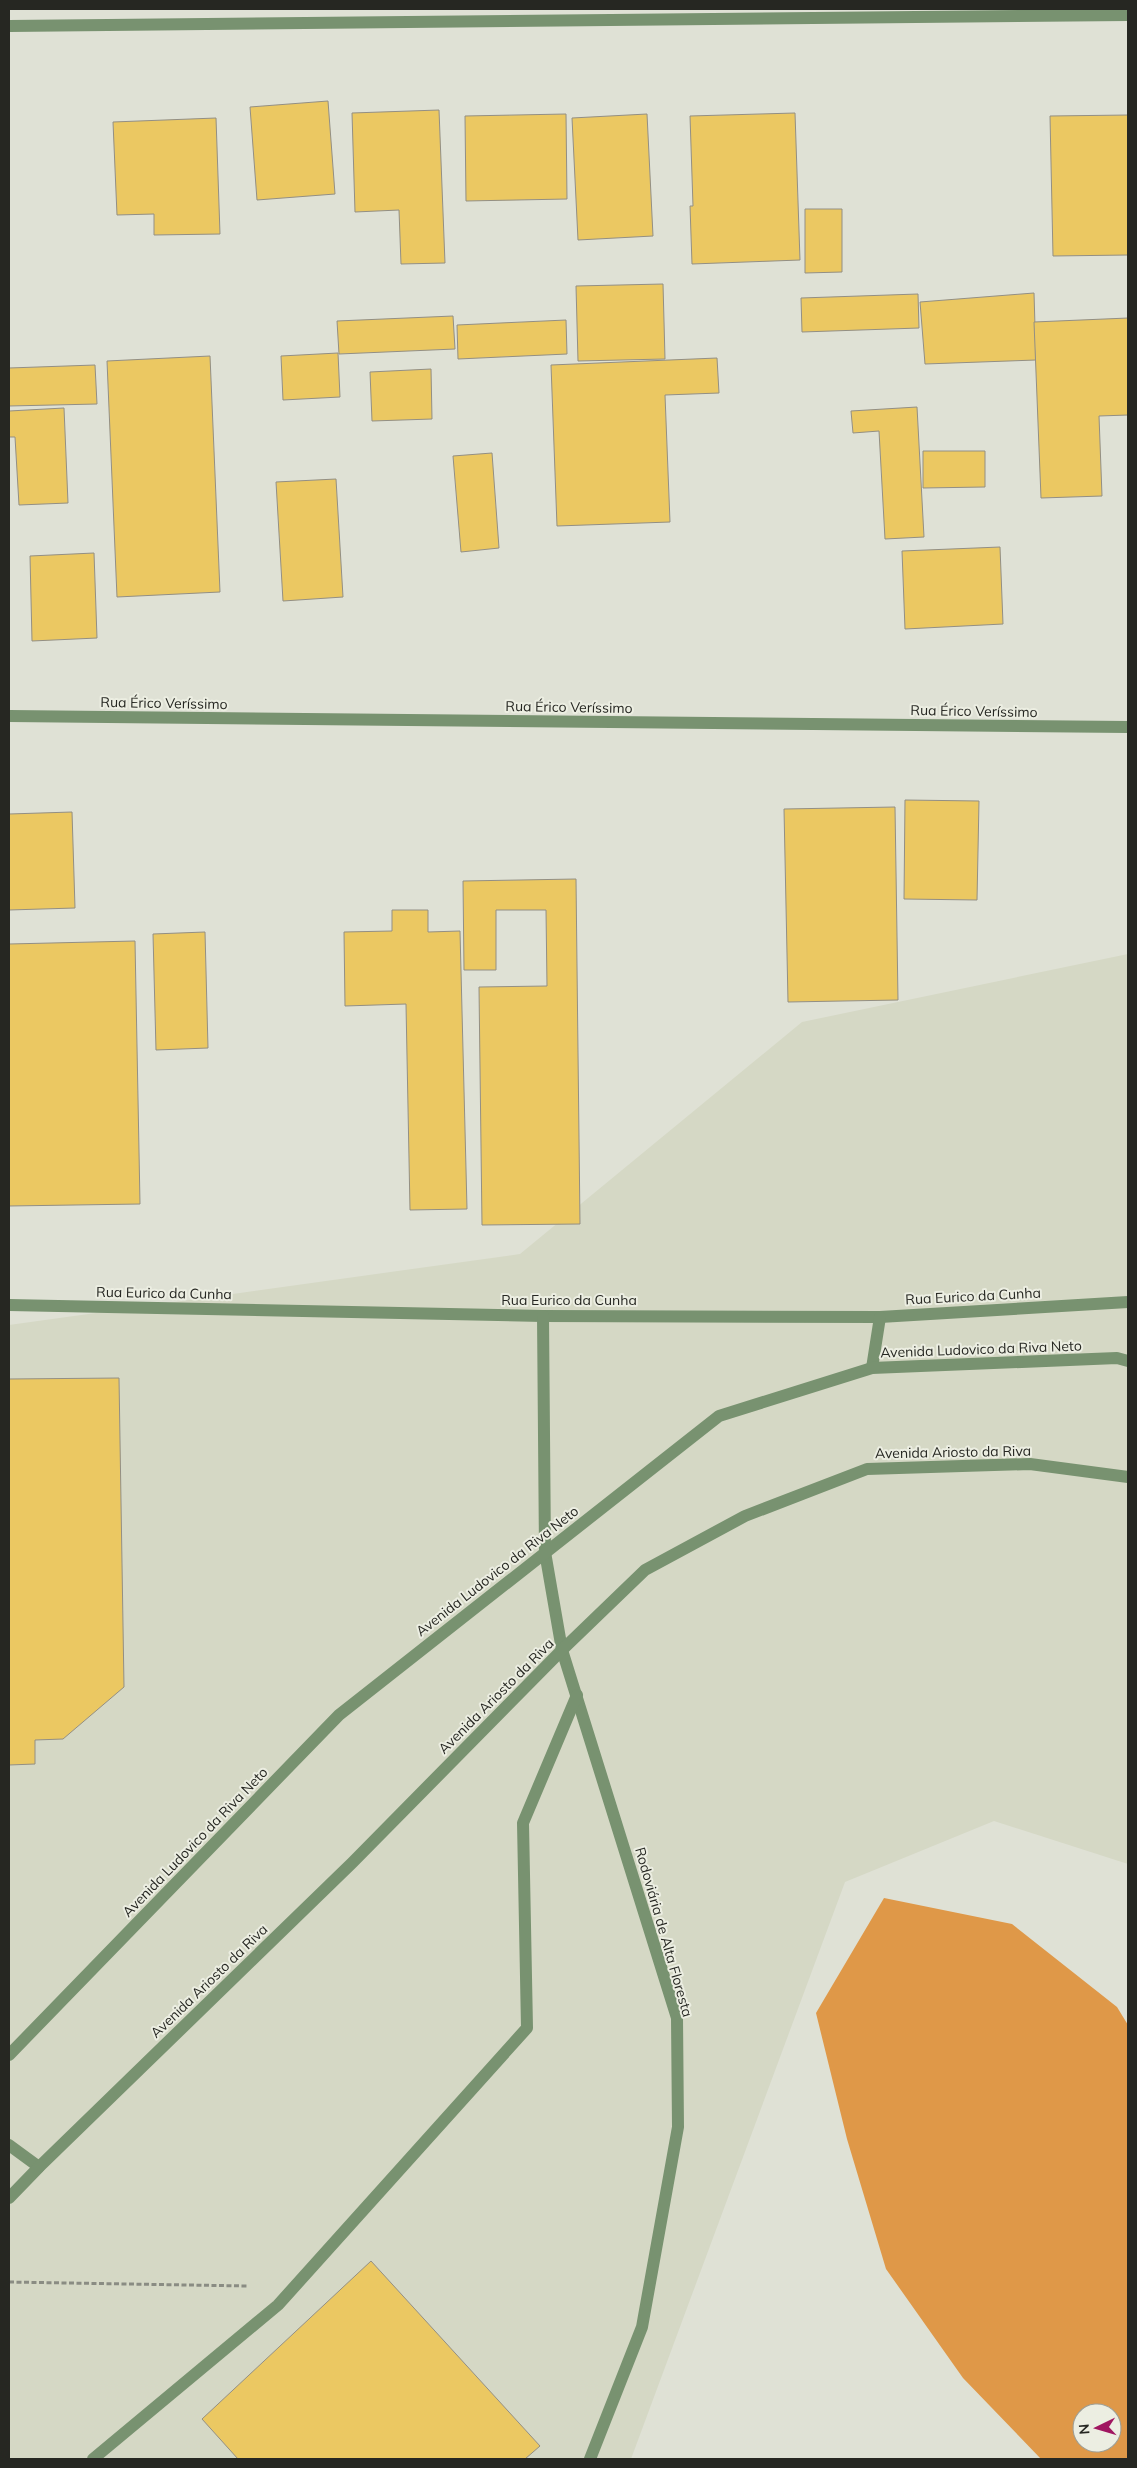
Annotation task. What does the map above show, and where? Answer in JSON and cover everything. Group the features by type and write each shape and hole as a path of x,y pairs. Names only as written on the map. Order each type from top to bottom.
{"street":[{"path":"9,26 1128,15"},
{"name":"Rua Érico Veríssimo","path":"9,716 1128,728"},
{"name":"Rua Eurico da Cunha","path":"9,1305 543,1316 880,1317 1128,1302"},
{"name":"Rodoviária de Alta Floresta","path":"543,1316 545,1552 562,1650 677,2018 678,2127 642,2327 590,2459"},
{"path":"872,1368 880,1317"},
{"name":"Avenida Ludovico da Riva Neto","path":"9,2055 339,1716 719,1416 872,1368 1117,1358 1128,1361"},
{"name":"Avenida Ariosto da Riva","path":"9,2198 352,1863 562,1650 645,1570 746,1516 867,1469 1030,1464 1128,1477"},
{"path":"93,2459 278,2305 527,2028 523,1823 577,1695"},
{"path":"9,2145 39,2167"}],"path":[{"path":"9,2282 248,2286"}],"shaded area":[{"path":"1128,954 1128,1864 994,1821 845,1882 631,2459 9,2459 9,1325 520,1254 802,1022"},
{"path":"884,1898 1012,1924 1117,2007 1128,2025 1128,2459 1041,2459 963,2378 886,2269 847,2139 816,2013"}],"building":[{"path":"328,101 335,194 257,200 250,107"},
{"path":"439,110 445,263 401,264 399,210 355,212 352,113"},
{"path":"795,113 800,260 692,264 690,206 693,206 690,116"},
{"path":"566,114 567,199 466,201 465,116"},
{"path":"647,114 653,236 578,240 572,118"},
{"path":"1128,115 1128,255 1053,256 1050,116"},
{"path":"216,118 220,234 154,235 154,214 117,215 113,122"},
{"path":"805,209 842,209 842,272 805,273"},
{"path":"663,284 665,359 578,361 576,286"},
{"path":"1034,293 1036,360 925,364 920,302"},
{"path":"918,294 919,328 802,332 801,298"},
{"path":"453,316 455,349 339,354 337,321"},
{"path":"1128,318 1128,415 1099,416 1102,496 1041,498 1034,322"},
{"path":"566,320 567,354 458,359 457,325"},
{"path":"338,353 340,397 283,400 281,356"},
{"path":"210,356 220,592 117,597 107,361"},
{"path":"717,358 719,393 665,395 670,522 557,526 551,365"},
{"path":"95,365 97,404 9,406 9,368"},
{"path":"431,369 432,419 372,421 370,372"},
{"path":"917,407 924,537 885,539 879,431 853,433 851,411"},
{"path":"64,408 68,503 19,505 15,437 9,437 9,411"},
{"path":"923,451 985,451 985,487 923,488"},
{"path":"492,453 499,548 461,552 453,456"},
{"path":"336,479 343,597 283,601 276,482"},
{"path":"1000,547 1003,624 905,629 902,551"},
{"path":"94,553 97,638 32,641 30,556"},
{"path":"905,800 979,801 977,900 904,899"},
{"path":"895,807 898,1000 788,1002 784,809"},
{"path":"72,812 75,908 9,910 9,814"},
{"path":"576,879 580,1224 482,1225 479,987 547,986 546,910 496,910 496,970 464,970 463,881"},
{"path":"392,910 428,910 428,932 460,931 467,1209 410,1210 406,1004 345,1006 344,932 392,931"},
{"path":"205,932 208,1048 156,1050 153,934"},
{"path":"135,941 140,1204 9,1206 9,944"},
{"path":"119,1378 124,1687 63,1739 35,1740 35,1764 9,1765 9,1379"},
{"path":"371,2261 540,2446 525,2459 238,2459 202,2419"}]}
